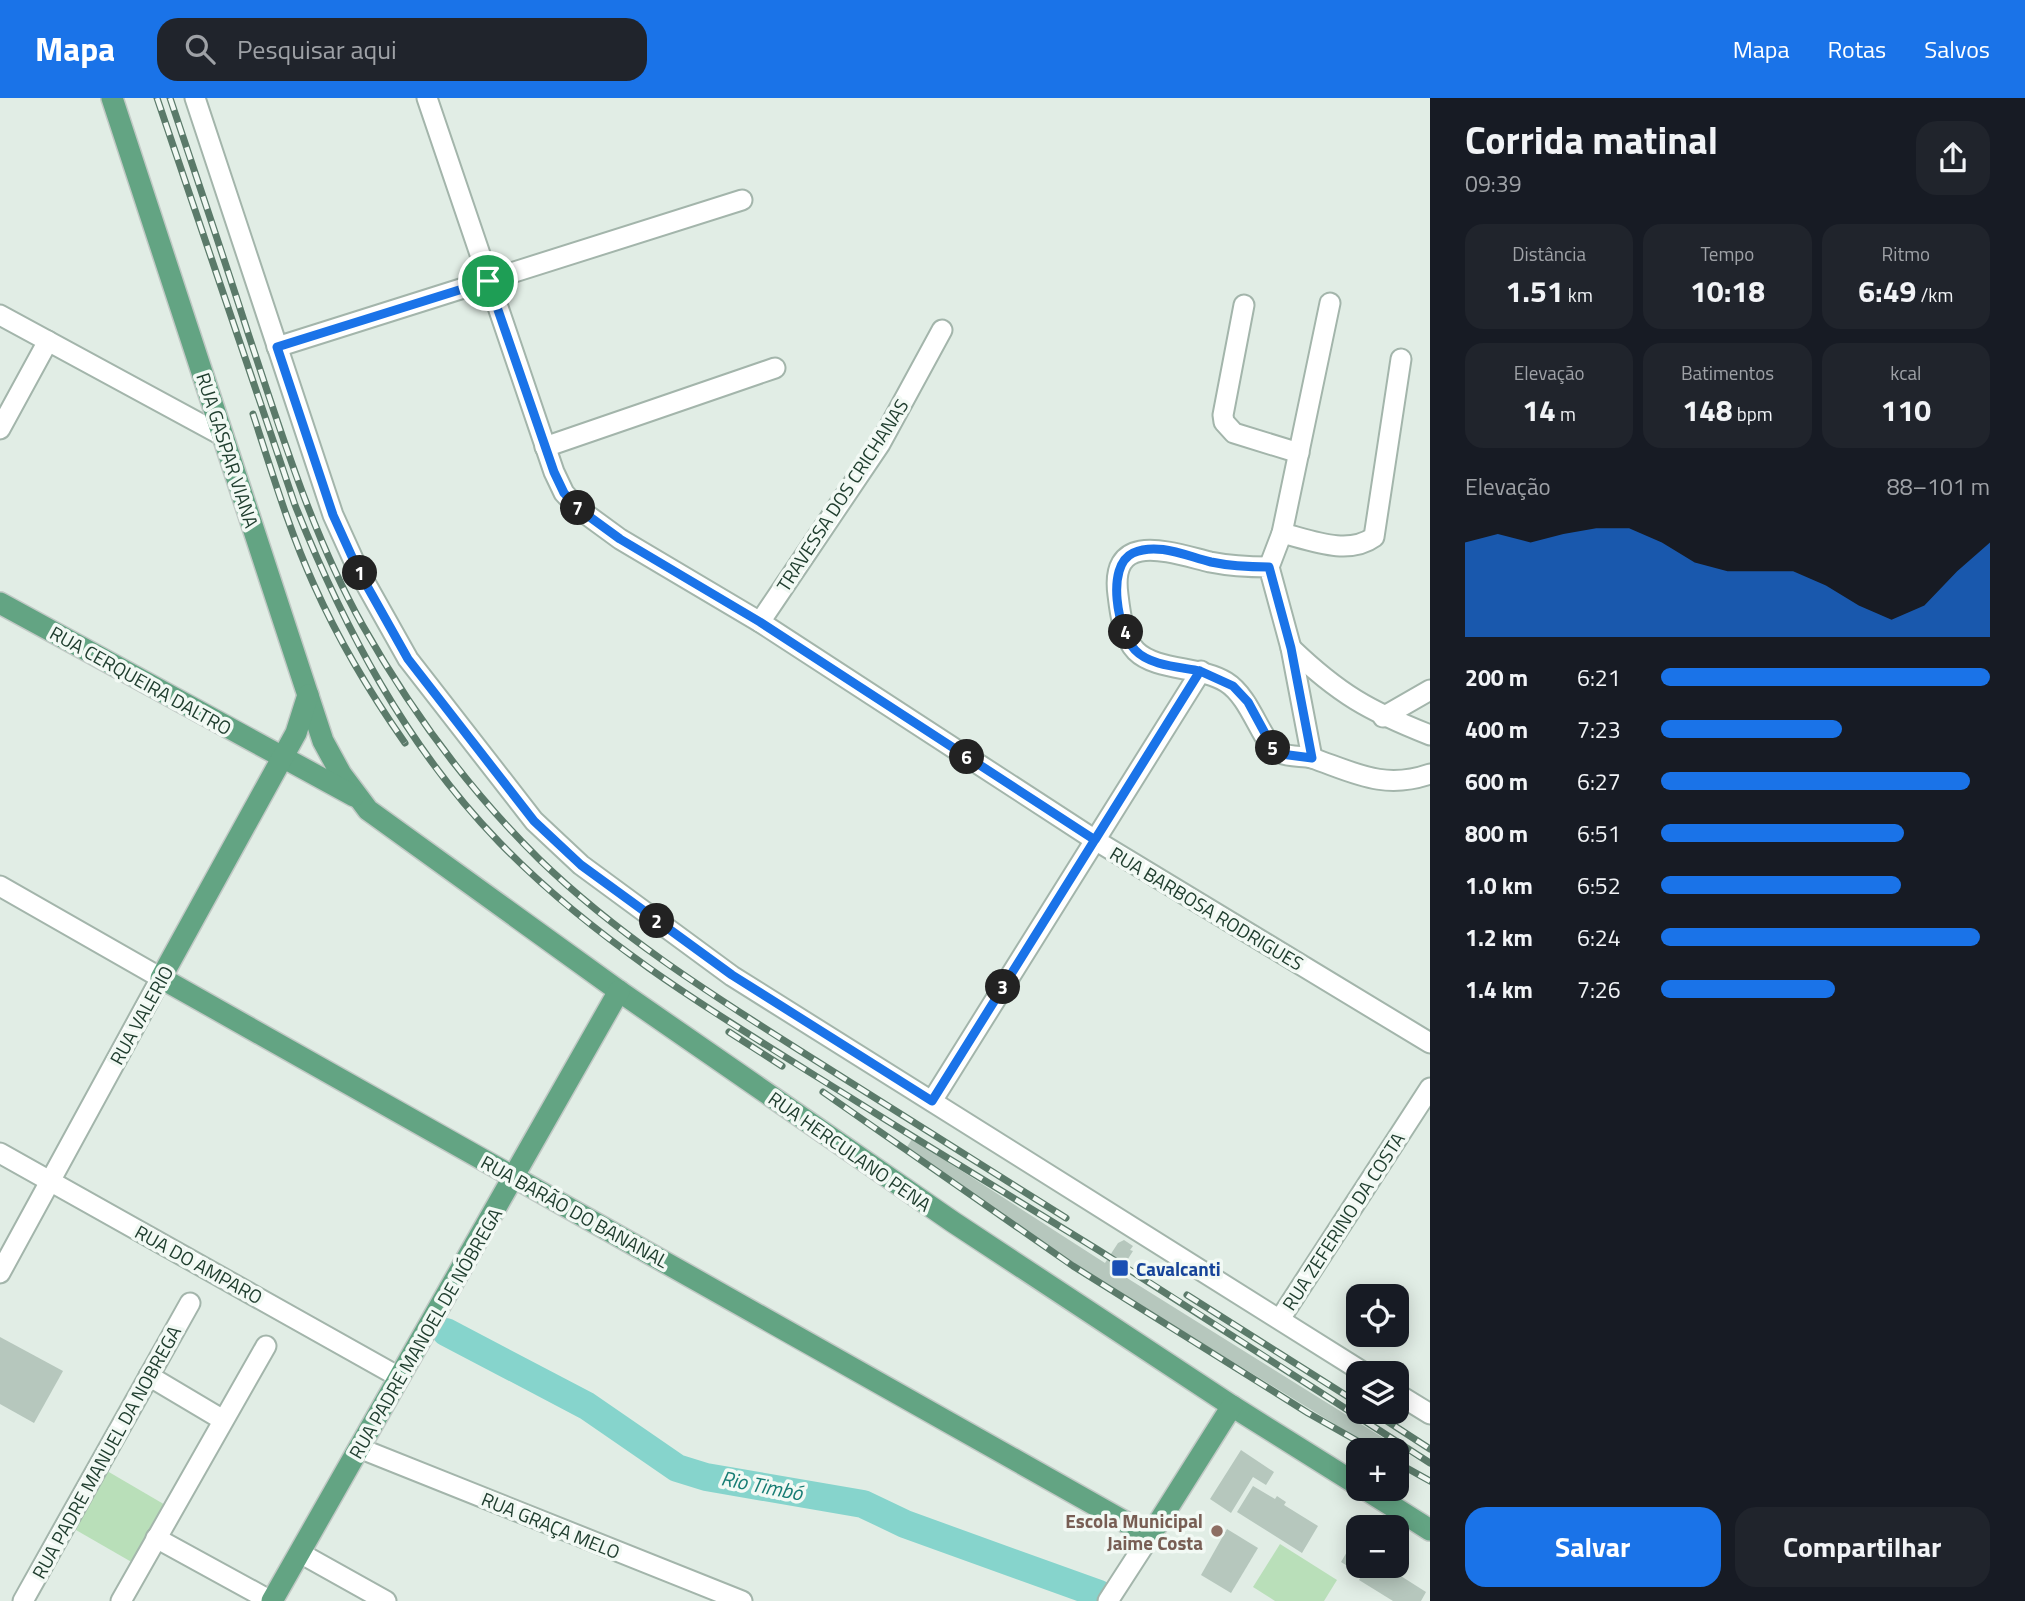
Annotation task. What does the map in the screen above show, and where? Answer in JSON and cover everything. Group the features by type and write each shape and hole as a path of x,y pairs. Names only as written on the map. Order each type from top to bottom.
{"main road":[{"name":"RUA GASPAR VIANA","path":"112,98 323,741 356,797"},
{"name":"RUA CERQUEIRA DALTRO","path":"0,603 356,797"},
{"path":"282,757 303,719 308,695"},
{"name":"RUA VALERIO","path":"161,978 282,757"},
{"name":"RUA HERCULANO PENA","path":"356,797 382,822 619,991 953,1222 1232,1406 1346,1477"},
{"name":"RUA BARÃO DO BANANAL","path":"161,978 1150,1536"},
{"name":"RUA PADRE MANOEL DE NÓBREGA","path":"272,1601 619,991"},
{"path":"1150,1536 1232,1406"},
{"path":"1384,1501 1430,1530"}],"street":[{"name":"RUA BARBOSA RODRIGUES","path":"427,98 545,447 564,493 579,509 620,539 760,622 1095,840 1430,1043"},
{"path":"197,99 333,515 358,570 408,659 534,821 581,865 732,975 1346,1361"},
{"path":"277,347 742,201"},
{"path":"1312,758 1291,648 1269,567 1282,533 1330,303"},
{"path":"1244,304 1223,415 1224,422 1234,433 1299,453"},
{"path":"0,315 223,436"},
{"name":"TRAVESSA DOS CRICHANAS","path":"760,622 880,444 942,330"},
{"path":"0,429 48,341"},
{"path":"1282,533 1352,547 1364,544 1374,537 1401,359"},
{"path":"545,447 775,368"},
{"path":"1269,567 1238,566 1175,551 1149,549 1132,554 1122,561 1115,579 1119,609 1129,640 1136,651 1168,665 1200,671 1233,686 1248,702 1273,748 1281,754 1312,758 1374,780 1410,781 1430,774"},
{"path":"1291,648 1351,699 1383,717 1430,735"},
{"path":"932,1101 1200,671"},
{"path":"1383,717 1430,690"},
{"name":"RUA BARÃO DO BANANAL","path":"0,886 161,978"},
{"name":"RUA VALERIO","path":"0,1273 161,978"},
{"name":"RUA ZEFERINO DA COSTA","path":"1280,1319 1430,1088"},
{"name":"RUA DO AMPARO","path":"0,1153 399,1377"},
{"name":"RUA PADRE MANUEL DA NOBREGA","path":"23,1601 190,1303"},
{"path":"121,1601 266,1346"},
{"path":"149,1376 223,1420"},
{"path":"1409,1401 1430,1414"},
{"name":"RUA GRAÇA MELO","path":"359,1448 742,1601"},
{"path":"1108,1601 1150,1536"},
{"path":"156,1538 272,1601"},
{"path":"300,1553 386,1601"}],"green space":[{"path":"102,1468 167,1506 135,1564 69,1526"},
{"path":"1280,1544 1337,1580 1324,1601 1275,1601 1253,1587"}],"building":[{"path":"912,1139 1105,1263 1118,1243 1124,1240 1133,1246 1130,1250 1133,1251 1119,1273 1346,1415 1346,1424 1361,1424 1383,1438 1358,1438 1349,1433 1096,1278 907,1147"},
{"path":"0,1337 63,1371 34,1423 0,1404"},
{"path":"1241,1450 1274,1472 1266,1485 1253,1477 1231,1513 1210,1499"},
{"path":"1253,1486 1275,1499 1277,1496 1286,1502 1284,1505 1318,1526 1302,1553 1237,1512"},
{"path":"1227,1529 1258,1548 1231,1593 1201,1575"},
{"path":"1404,1578 1426,1592 1421,1601 1393,1601 1359,1580"}],"waterway":[{"name":"Rio Timbó","path":"446,1332 587,1406 677,1468 706,1477 863,1504 905,1524 1099,1594"}],"railway":[{"path":"157,98 295,505 334,596 380,684 407,726 435,766 499,842 585,920 678,988 776,1052 1103,1253 1430,1463"},
{"path":"170,98 285,445 328,556 363,626 401,689 466,778 539,859 631,937 731,1007 1066,1218"},
{"path":"253,414 289,522 314,585 356,666 405,743"},
{"path":"729,1032 782,1066"},
{"path":"823,1092 1073,1266 1352,1438"},
{"path":"1187,1295 1346,1395"},
{"path":"1391,1424 1430,1449"},
{"path":"1409,1469 1430,1481"}],"place":[{"name":"Cavalcanti","path":"1120,1268"},
{"name":"Escola Municipal Jaime Costa","path":"1217,1531"}],"route":[{"path":"488,281 277,347 333,515 358,570 408,659 505,786 551,839 581,865 732,975 932,1101 1095,840 1200,671 1168,665 1136,651 1129,640 1119,609 1115,579 1122,561 1132,554 1149,549 1175,551 1211,562 1269,567 1291,648 1312,758 1281,754 1273,748 1248,702 1233,686 1221,678 1200,671 1148,756 1095,840 760,622 620,539 579,509 564,493 554,472 488,281"}]}
